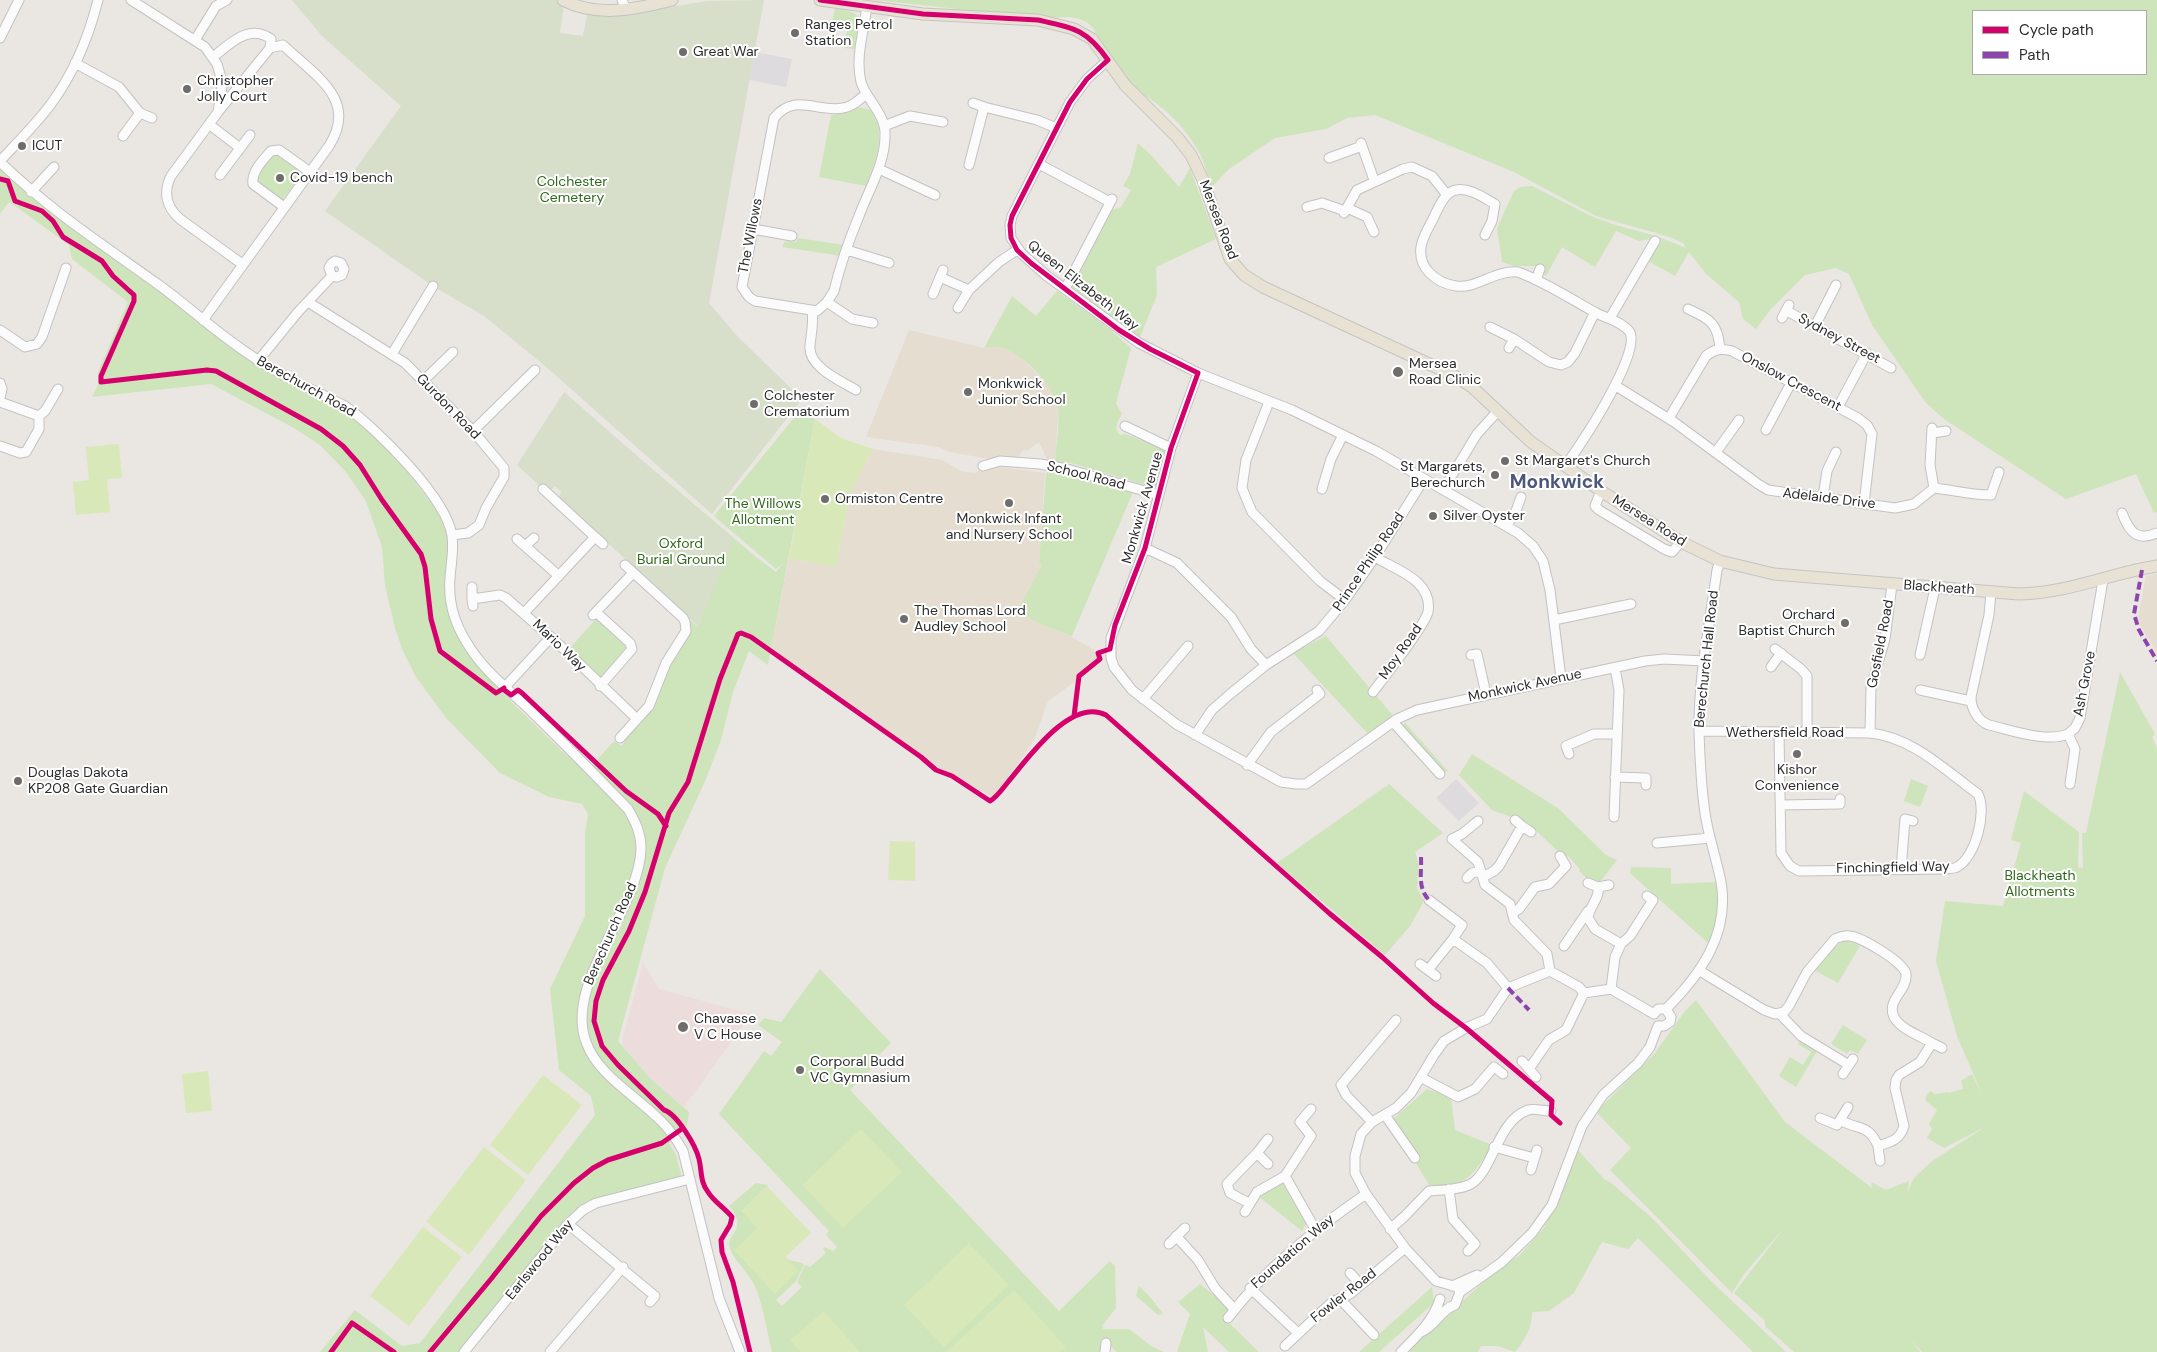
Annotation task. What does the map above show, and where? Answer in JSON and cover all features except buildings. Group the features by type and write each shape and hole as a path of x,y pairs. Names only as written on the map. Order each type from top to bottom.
{"main road":[{"path":"563,0 583,8 603,10 624,5 672,0"},
{"name":"Mersea Road","path":"820,0 924,14 1038,20 1074,29 1092,39 1125,85 1178,137 1191,155 1203,180 1230,259 1240,272 1263,287 1455,376 1472,387 1531,442 1601,492 1681,542 1702,554 1720,560"},
{"name":"Blackheath","path":"1720,560 1774,574 1991,592 2047,593 2157,566"}],"street":[{"path":"0,38 19,0"},
{"path":"0,162 51,104 84,44 98,0"},
{"path":"132,0 205,47 219,69 222,87 218,112"},
{"path":"195,40 216,6 227,0"},
{"path":"856,390 838,383 811,357 810,349 814,320 812,311 817,311 834,292 847,250 879,169 884,143 884,126 866,94 861,82 859,68 867,6"},
{"path":"213,58 236,38 252,33 264,34 270,39 270,48 218,112 171,176 167,186 166,197 172,211 180,219 242,264"},
{"path":"202,320 310,172 335,136 339,125 338,101 328,88 283,45 270,48"},
{"name":"Queen Elizabeth Way","path":"1108,60 1078,90 1056,128 1040,164 1012,216 1010,225 1011,238 1017,250 1065,289 1139,343 1198,373 1292,410 1343,435 1404,466 1424,479 1445,487 1507,524 1533,546 1543,561 1550,590 1561,678"},
{"path":"75,63 119,87 140,113 152,118"},
{"path":"222,87 235,92"},
{"name":"The Willows","path":"812,311 754,301 745,293 742,287 774,118 780,110 791,105 802,104 841,109 848,107 866,94"},
{"path":"973,104 1036,120 1056,128"},
{"path":"969,165 984,107"},
{"path":"122,136 140,113"},
{"path":"884,126 910,116 928,124 943,122"},
{"path":"210,125 240,148"},
{"path":"220,175 250,135"},
{"path":"1329,158 1365,147 1374,180"},
{"path":"284,207 253,184 252,176 265,158 271,151 279,150 310,172"},
{"name":"Berechurch Road","path":"0,162 31,192 66,221 168,292 202,320 258,361 357,414 390,445 446,517 452,535 450,580 453,612 458,627 476,657 504,688 539,719 628,809 638,827 641,848 636,876 586,991 582,1018 585,1041 594,1057 605,1070 660,1120 674,1136 683,1151 719,1298 740,1352"},
{"path":"1040,164 1111,200 1065,289"},
{"path":"31,192 54,167"},
{"path":"1345,211 1357,190 1391,172 1412,168 1424,171 1436,179 1447,195"},
{"path":"879,169 924,195 935,195"},
{"path":"1485,235 1492,221 1489,204 1463,189 1454,190 1440,203 1421,246 1423,264 1432,276 1454,286 1464,287 1506,271 1518,272 1610,318 1629,331 1632,338 1630,356 1616,386 1565,466"},
{"path":"1307,207 1322,203 1368,217 1374,232"},
{"path":"753,229 780,238 792,236"},
{"path":"1610,318 1651,244"},
{"path":"847,250 884,260"},
{"path":"958,308 970,290 999,262 1017,250"},
{"path":"0,330 25,346 30,347 37,344 42,338 66,268"},
{"path":"1536,280 1540,269"},
{"path":"933,294 942,274 970,290"},
{"path":"258,361 332,276"},
{"path":"392,354 433,286"},
{"path":"1815,326 1837,290"},
{"name":"Gurdon Road","path":"308,302 392,354 424,380 445,405 473,431 504,468 504,477 486,508 479,525 468,533 452,535"},
{"path":"827,302 852,319 873,323"},
{"path":"1669,418 1697,368 1712,351 1720,349 1716,327 1699,310 1688,308"},
{"name":"Sydney Street","path":"1786,311 1867,353 1891,368"},
{"path":"1490,327 1514,339 1549,362 1561,365 1568,362 1576,353 1595,312"},
{"path":"1509,348 1514,339"},
{"name":"Onslow Crescent","path":"1720,349 1732,351 1863,422 1872,434 1864,504"},
{"path":"424,380 453,352"},
{"path":"1838,407 1867,353"},
{"path":"473,431 535,370"},
{"name":"Monkwick Avenue","path":"1198,373 1171,448 1145,548 1115,625 1110,649 1114,667 1122,680 1143,700 1176,724 1247,765 1281,782 1306,784 1393,722 1417,710 1645,661 1664,659 1705,661"},
{"path":"0,383 2,389 0,398"},
{"path":"1766,430 1791,383"},
{"name":"Adelaide Drive","path":"1616,386 1669,418 1768,490 1895,508 1914,504 1934,488"},
{"path":"39,416 46,411 53,393"},
{"path":"0,402 39,416"},
{"path":"1269,402 1246,460 1242,488 1252,512 1320,581 1345,600"},
{"path":"1765,411 1774,416"},
{"path":"1445,487 1477,434 1497,412"},
{"path":"0,446 20,453 26,452 39,429 39,416"},
{"path":"1716,452 1736,421"},
{"path":"1126,426 1171,448"},
{"path":"1946,431 1932,430 1930,465 1934,488 1958,490 1975,495 1991,495 1997,476"},
{"path":"1322,489 1331,460 1343,435"},
{"path":"1822,497 1827,471 1836,452"},
{"name":"School Road","path":"983,466 1000,462 1040,464 1067,469 1159,495"},
{"name":"Prince Philip Road","path":"1196,735 1212,710 1266,665 1319,631 1345,600 1375,557 1424,479"},
{"path":"543,489 554,494 603,544"},
{"path":"1601,492 1595,506 1599,510 1672,552 1681,542"},
{"path":"1507,524 1516,511 1521,497"},
{"path":"2122,513 2121,526 2144,537 2157,533"},
{"path":"524,613 595,536"},
{"path":"525,546 534,538"},
{"path":"517,539 559,576"},
{"path":"1145,548 1177,563 1230,617 1251,649 1266,665"},
{"name":"Moy Road","path":"1374,687 1420,627 1428,613 1429,603 1427,595 1417,582 1375,557"},
{"name":"Berechurch Hall Road","path":"1654,1014 1658,1009 1666,1009 1700,971 1716,940 1723,905 1721,883 1710,838 1702,780 1699,732 1705,661 1720,560"},
{"path":"620,738 649,706 666,663 686,631 683,618 625,565"},
{"path":"600,686 632,649 630,643 595,613 633,572"},
{"name":"Ash Grove","path":"2070,784 2075,749 2068,734 2075,728 2080,718 2103,580"},
{"name":"Gosfield Road","path":"1870,733 1871,687 1888,624 1892,585"},
{"name":"Mario Way","path":"472,587 473,603 500,595 524,613 637,720"},
{"path":"1920,655 1935,588"},
{"path":"1991,592 1989,615 1971,701 1976,715 1989,726 2047,738 2061,737 2068,734"},
{"path":"1554,620 1627,603"},
{"path":"504,688 551,637"},
{"path":"1143,700 1188,646"},
{"path":"1771,667 1778,651 1807,676 1807,733"},
{"path":"1477,654 1486,694"},
{"path":"1614,817 1619,690 1615,668"},
{"path":"1926,689 1971,701"},
{"path":"1247,765 1272,732 1320,694"},
{"path":"1393,722 1440,774"},
{"name":"Wethersfield Road","path":"1699,732 1870,733"},
{"name":"Finchingfield Way","path":"1779,733 1781,853 1790,866 1799,871 1956,868 1964,861 1974,846 1982,801 1978,794 1910,745 1895,737 1870,733"},
{"path":"1569,754 1566,746 1594,734 1616,734"},
{"path":"1616,777 1646,778 1646,785"},
{"path":"1781,805 1840,804 1840,799"},
{"path":"1901,870 1906,819"},
{"path":"1478,821 1462,834 1449,840 1474,857 1478,862 1485,885 1510,904 1514,920 1547,954 1550,971"},
{"path":"1467,878 1472,873 1482,874 1494,871 1499,866 1519,823 1531,832"},
{"path":"1656,843 1710,838"},
{"path":"1512,913 1519,908 1535,887 1549,884 1569,869 1560,856"},
{"path":"1588,883 1598,887 1609,885"},
{"path":"1564,946 1598,896 1598,887"},
{"path":"1428,970 1462,925 1445,907 1429,900"},
{"path":"1611,989 1615,957 1621,944 1630,936 1654,900"},
{"path":"1588,911 1590,924 1621,944"},
{"path":"1780,1014 1790,1006 1807,972 1835,939 1841,936 1852,936 1898,962 1906,973 1902,989 1892,1007 1895,1018 1942,1048"},
{"path":"1453,939 1487,963 1508,988"},
{"path":"1420,964 1436,976"},
{"path":"1460,1292 1457,1287 1436,1281 1390,1229 1366,1194 1355,1173 1354,1156 1361,1134 1372,1122 1396,1108 1412,1093 1444,1041 1466,1028 1487,1019 1508,988 1550,971"},
{"path":"1550,971 1579,987 1584,993"},
{"path":"1700,971 1769,1013 1780,1014 1801,1036 1851,1062 1843,1074"},
{"path":"1584,993 1611,989 1654,1014 1654,1020 1658,1026"},
{"path":"1529,1069 1549,1040 1566,1030 1584,993"},
{"name":"Berechurch Hall Road","path":"1401,1352 1450,1306 1455,1305 1460,1292 1508,1256 1532,1233 1552,1205 1578,1131 1603,1095 1638,1063 1650,1047 1658,1026 1664,1026 1670,1022 1671,1017 1666,1009"},
{"path":"1372,1122 1346,1096 1340,1085 1396,1020"},
{"path":"1878,1146 1893,1142 1903,1132 1904,1126 1895,1088 1896,1080 1899,1074 1920,1062 1932,1043"},
{"path":"1522,1062 1536,1077"},
{"path":"1422,1078 1458,1097 1475,1090 1491,1064 1503,1074"},
{"path":"1820,1118 1837,1125 1848,1106"},
{"path":"1245,1212 1257,1192 1285,1176 1311,1136 1297,1119 1311,1109"},
{"path":"1390,1229 1429,1190 1449,1189 1472,1183 1482,1172 1494,1147 1514,1118 1530,1109 1551,1111"},
{"path":"1384,1114 1414,1158"},
{"path":"1840,1120 1854,1128 1860,1127 1872,1133 1878,1146 1880,1161"},
{"path":"1403,1141 1411,1135"},
{"path":"1249,1203 1230,1193 1227,1184 1258,1153 1268,1139"},
{"path":"1494,1147 1536,1154 1531,1170"},
{"path":"1258,1153 1268,1164"},
{"path":"1285,1176 1315,1229"},
{"name":"Earlswood Way","path":"464,1352 568,1224 582,1210 596,1203 690,1179"},
{"path":"1449,1189 1453,1219 1475,1244"},
{"name":"Foundation Way","path":"1228,1318 1250,1288 1315,1229 1366,1194"},
{"path":"568,1224 623,1267 655,1296 650,1302"},
{"path":"1169,1244 1185,1228"},
{"path":"1176,1236 1198,1260 1215,1288 1234,1309"},
{"path":"1468,1251 1483,1238"},
{"name":"Fowler Road","path":"1285,1346 1332,1302 1341,1300 1350,1294 1405,1248"},
{"path":"550,1352 623,1267"},
{"path":"1350,1273 1360,1284"},
{"name":"Berechurch Hall Road","path":"1421,1332 1434,1314 1442,1289 1484,1274"},
{"path":"1436,1281 1435,1286 1440,1297 1446,1305 1450,1306"},
{"path":"1250,1288 1298,1332"},
{"path":"1341,1300 1374,1335"}],"shaded area":[{"path":"755,52 792,59 786,87 749,80"},
{"name":"Monkwick Junior School","path":"909,330 984,348 1002,347 1017,354 1050,387 1056,398 1058,417 1055,461 1048,461 1039,442 1028,450 1023,450 1017,459 996,460 949,452 938,447 866,437"},
{"name":"The Thomas Lord Audley School","path":"873,449 942,460 961,471 974,473 992,466 1045,473 1039,562 1043,565 1046,627 1067,634 1094,650 1097,658 1077,675 1076,681 1048,701 1034,740 997,794 992,797 938,767 833,691 771,650 789,558 836,567 850,493"},
{"path":"2157,574 2157,653 2142,629 2138,618 2146,576"},
{"path":"1456,779 1479,803 1459,821 1436,798"},
{"name":"Chavasse V C House","path":"643,963 659,989 751,1014 684,1107 651,1079 623,1046 622,1041"}],"green space":[{"name":"Colchester Cemetery","path":"292,0 557,0 564,5 560,33 583,36 587,14 623,15 707,1 764,0 709,303 738,337 802,399 712,514 544,365 484,316 433,286 325,211 401,106 322,36"},
{"path":"874,0 2157,0 2157,512 2154,513 2136,474 2066,499 1944,419 1926,403 1872,325 1849,274 1836,268 1805,275 1771,309 1756,329 1743,319 1739,302 1706,274 1689,252 1675,276 1648,261 1660,240 1657,238 1639,241 1616,231 1595,267 1562,247 1546,276 1536,266 1514,266 1502,262 1497,228 1514,191 1520,187 1532,186 1593,217 1656,236 1686,248 1683,243 1670,237 1596,216 1514,172 1375,115 1347,118 1326,129 1275,138 1229,169 1212,187 1200,154 1180,125 1161,107 1131,90 1093,28 1087,22 1070,17 1042,18"},
{"path":"835,7 858,16 854,49 844,48 848,26 832,24"},
{"path":"857,107 871,110 879,129 876,157 866,186 819,177 831,115 845,113"},
{"path":"1138,143 1179,187 1190,168 1216,239 1156,267 1157,295 1140,337 1072,287 1112,210 1121,207 1131,190 1123,186 1130,174"},
{"path":"273,151 304,171 280,203 258,187 255,174"},
{"name":"The Willows Allotment","path":"0,167 29,195 76,232 157,286 201,323 356,416 396,458 435,508 443,522 447,534 448,556 445,578 448,611 455,631 464,647 503,694 562,751 587,771 614,741 622,746 688,629 688,618 698,627 590,416 776,572 784,562 776,569 714,516 802,408 815,419 768,665 749,651 733,692 721,740 706,779 665,868 618,1041 651,1079 689,1112 687,1126 669,1143 676,1155 682,1178 580,1208 461,1352 320,1352 355,1310 402,1346 420,1343 595,1115 591,1096 559,1070 550,989 585,916 585,833 588,814 582,804 549,797 500,773 446,718 416,677 403,651 395,628 385,585 382,547 366,501 346,472 320,445 294,428 211,384 92,397 98,385 98,372 128,302 72,259 69,245 11,203 9,202 0,214"},
{"path":"798,238 844,245 842,256 782,247 785,241 796,242"},
{"path":"1057,291 1107,327 1131,348 1116,403 1122,414 1117,424 1117,430 1120,435 1125,434 1166,450 1156,488 1071,463 1057,463 1055,461 1058,413 1055,398 1050,389 1028,364 1011,351 1001,347 984,348 1012,296 1036,316"},
{"name":"Oxford Burial Ground","path":"564,392 733,540 699,627 559,498 561,491 555,486 552,489 543,489 517,465"},
{"name":"Ormiston Centre","path":"815,419 841,438 873,449 850,493 836,567 789,558"},
{"path":"119,444 122,478 107,479 110,512 76,515 73,482 89,480 86,447"},
{"path":"1048,471 1133,492 1072,636 1047,627 1017,612 1042,565 1039,562 1046,474"},
{"path":"596,619 601,620 626,642 627,655 605,679 595,679 569,649"},
{"path":"1326,636 1394,717 1368,734 1293,653"},
{"name":"Blackheath Allotments","path":"2120,672 2155,734 2152,737 2157,748 2157,1352 1922,1352 1911,1340 1920,1352 1794,1352 1766,1327 1764,1320 1734,1293 1784,1228 1744,1274 1732,1293 1610,1170 1631,1148 1596,1112 1655,1053 1685,1011 1696,1000 1785,1122 1872,1188 1871,1182 1886,1190 1909,1181 1907,1193 1914,1178 1932,1161 1985,1127 1944,1148 1927,1138 1932,1129 1929,1124 1937,1110 1925,1100 1927,1094 1931,1091 1935,1094 1963,1089 1961,1081 1972,1074 1982,1094 1957,1036 1936,961 1945,901 2003,906 2021,843 2011,840 2024,791 2079,832 2078,867 2083,868 2082,833 2086,833"},
{"path":"1405,723 1448,771 1443,773 1401,728"},
{"path":"1472,754 1559,809 1606,855 1617,860 1600,882 1594,881 1593,884 1579,871 1580,869 1568,856 1565,858 1528,823 1492,810 1459,775"},
{"path":"1911,779 1928,786 1920,807 1904,801"},
{"path":"1389,784 1443,833 1415,852 1419,865 1417,888 1424,901 1410,926 1385,955 1277,863"},
{"path":"890,841 915,842 915,881 888,880"},
{"path":"1631,867 1671,868 1671,884 1716,882 1717,912 1710,942 1708,943 1630,873"},
{"path":"1848,940 1860,946 1838,983 1814,970 1834,948 1843,941"},
{"name":"Corporal Budd VC Gymnasium","path":"820,969 891,1043 874,1060 873,1067 850,1090 1059,1311 1110,1261 1115,1266 1116,1308 1102,1326 1103,1329 1129,1329 1151,1346 1164,1352 1117,1352 1107,1343 1104,1352 772,1352 764,1313 757,1291 730,1248 729,1243 736,1230 737,1221 735,1214 729,1206 756,1183 768,1185 742,1211 799,1271 789,1260 804,1265 796,1281 776,1300 782,1306 802,1287 797,1282 805,1265 810,1267 826,1253 823,1249 825,1247 833,1251 837,1247 826,1235 829,1231 719,1114 764,1051 771,1056 782,1042 758,1025 764,1018 781,1022"},
{"path":"1843,1025 1867,1040 1858,1054 1850,1050 1847,1054 1831,1044"},
{"path":"1800,1040 1817,1051 1796,1087 1779,1076 1790,1057 1803,1065 1811,1052 1798,1044"},
{"path":"208,1071 212,1111 186,1113 182,1074"},
{"path":"543,1075 582,1105 528,1175 490,1145"},
{"path":"1427,1089 1451,1097 1455,1130 1492,1145 1475,1171 1451,1186 1429,1185 1391,1121"},
{"path":"861,1129 902,1172 843,1228 802,1185"},
{"path":"484,1147 526,1180 469,1255 426,1222"},
{"path":"1577,1149 1605,1180 1610,1182 1652,1218 1710,1280 1786,1352 1753,1352 1638,1238 1628,1249 1602,1242 1574,1293 1549,1311 1532,1312 1527,1334 1515,1352 1498,1346 1481,1346 1478,1352 1410,1352 1410,1349 1502,1265 1519,1256 1544,1228"},
{"path":"1281,1180 1306,1224 1302,1231 1259,1197"},
{"path":"767,1186 811,1233 785,1257 799,1271 775,1294 734,1250 757,1228 742,1211"},
{"path":"423,1227 462,1257 409,1326 370,1296"},
{"path":"969,1243 1009,1285 944,1347 904,1305"},
{"path":"1200,1284 1229,1308 1225,1319 1259,1352 1229,1352 1203,1327 1208,1352 1177,1352 1190,1314 1178,1302"},
{"path":"1139,1286 1163,1314 1158,1315 1136,1296"},
{"path":"1432,1287 1434,1303 1379,1352 1359,1352"},
{"path":"1014,1290 1066,1347 1060,1352 946,1352"},
{"path":"824,1311 860,1352 801,1352 790,1340"}],"marked path":[{"path":"2142,570 2134,614 2139,630 2157,661"},
{"path":"1421,857 1421,885 1429,900"},
{"path":"1508,988 1529,1010"}],"cycle path":[{"path":"820,0 923,14 1038,20 1078,31 1093,42 1108,60 1087,79 1070,102 1012,216 1010,225 1011,238 1017,250 1031,263 1119,330 1150,349 1198,373 1171,448 1145,548 1115,625 1110,649 1098,653 1100,659 1079,676 1074,716"},
{"path":"0,179 8,181 15,201 42,211 53,221 63,237 102,261 113,276 134,295 134,301 101,376 101,382 207,370 216,371 321,429 343,446 360,465 382,500 421,554 425,567 431,619 440,651 496,693 504,688"},
{"path":"750,1352 733,1282 722,1252 721,1240 730,1225 732,1217 713,1199 705,1188 697,1153 685,1131 675,1118 664,1110 618,1065 602,1046 594,1021 596,1001 603,980 629,931 645,892 669,813 688,782 720,679 738,634 741,633 751,637 921,757 936,770 952,776 990,801 1051,733 1065,722 1079,714 1093,712 1106,715 1329,913 1433,1003 1466,1028 1552,1101 1551,1115 1560,1123"},
{"path":"503,689 511,695 518,690 522,693 626,791 658,814 666,826"},
{"path":"430,1352 541,1216 574,1183 593,1168 608,1160 662,1143 683,1128"},
{"path":"331,1352 352,1323 394,1352"}],"place":[{"name":"Ranges Petrol Station","path":"795,33"},
{"name":"Great War","path":"683,52"},
{"name":"Christopher Jolly Court","path":"187,89"},
{"name":"ICUT","path":"22,146"},
{"name":"Covid-19 bench","path":"280,178"},
{"name":"Mersea Road Clinic","path":"1398,372"},
{"name":"Monkwick Junior School","path":"968,392"},
{"name":"Colchester Crematorium","path":"754,404"},
{"name":"St Margaret's Church","path":"1505,461"},
{"name":"St Margarets, Berechurch","path":"1495,475"},
{"name":"Ormiston Centre","path":"825,499"},
{"name":"Monkwick Infant and Nursery School","path":"1009,503"},
{"name":"Silver Oyster","path":"1433,516"},
{"name":"The Thomas Lord Audley School","path":"904,619"},
{"name":"Orchard Baptist Church","path":"1845,623"},
{"name":"Kishor Convenience","path":"1797,754"},
{"name":"Douglas Dakota KP208 Gate Guardian","path":"18,781"},
{"name":"Chavasse V C House","path":"683,1027"},
{"name":"Corporal Budd VC Gymnasium","path":"800,1070"}],"district":[{"name":"Monkwick","path":"1557,483"}]}
